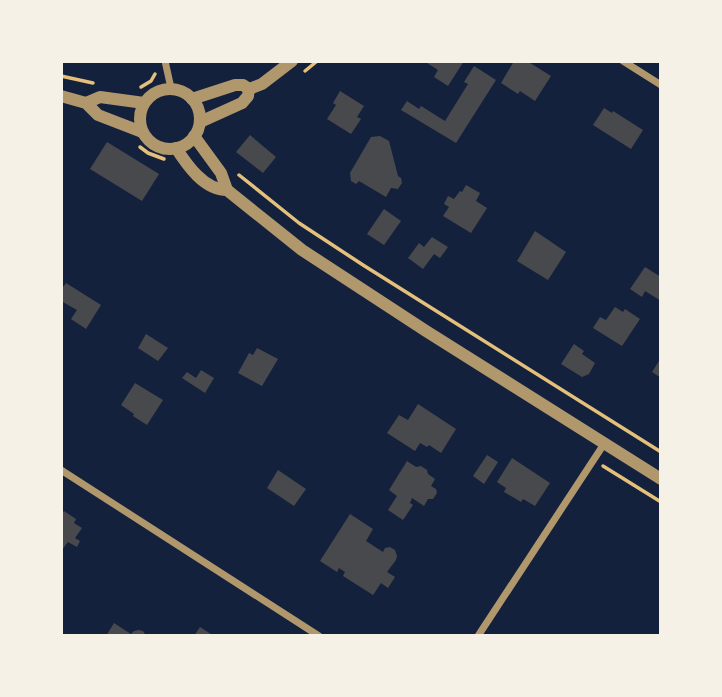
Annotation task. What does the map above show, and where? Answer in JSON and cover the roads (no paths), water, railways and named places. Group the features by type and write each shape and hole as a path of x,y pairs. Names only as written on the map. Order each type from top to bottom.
{"street":[{"path":"165,61 171,88"},
{"path":"192,99 235,85 249,89 262,84 292,61"},
{"path":"623,61 661,85"},
{"path":"171,88 186,93 192,99 200,122 194,136 185,145 166,149 149,141 142,132 140,118 144,103 156,92 171,88"},
{"path":"200,122 242,103 248,96 249,89"},
{"path":"61,96 86,103 98,115 142,132"},
{"path":"86,103 100,97 144,103"},
{"path":"194,136 220,173 227,190"},
{"path":"176,148 204,180 216,188 227,190 302,250 661,480"},
{"path":"478,636 604,444"},
{"path":"61,470 319,636"}]}
